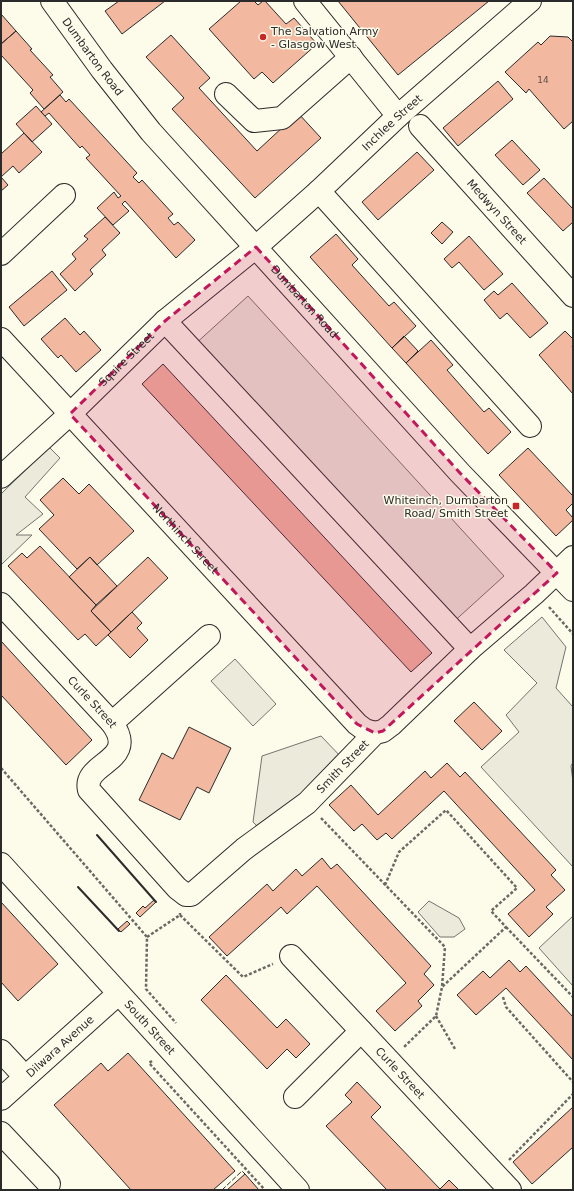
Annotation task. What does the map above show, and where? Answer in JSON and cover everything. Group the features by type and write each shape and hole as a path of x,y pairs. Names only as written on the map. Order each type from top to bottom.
{"street":[{"name":"Dumbarton Road","path":"52,1 102,70 151,132 460,473 573,590"},
{"path":"305,1 398,116"},
{"name":"Inchlee Street","path":"256,247 319,191 398,116 530,1"},
{"path":"226,94 254,121 282,118 351,57"},
{"name":"Medwyn Street","path":"420,126 573,296"},
{"path":"319,191 530,426"},
{"path":"1,254 64,194"},
{"name":"Squire Street","path":"1,477 70,414 165,321 256,247"},
{"path":"165,321 470,649"},
{"name":"Northinch Street","path":"1,339 357,724 365,730 374,733"},
{"name":"Smith Street","path":"183,905 191,895 244,850 307,803 374,733 383,731 391,725 470,649 534,594 573,557"},
{"name":"Curle Street","path":"1,604 112,723 120,736 118,751 91,776 88,785 89,790 177,888 183,905"},
{"path":"112,723 209,636"},
{"name":"South Street","path":"1,864 298,1190"},
{"name":"Curle Street","path":"291,956 510,1190"},
{"name":"Dilwara Avenue","path":"1,1099 118,994"},
{"path":"295,1097 361,1031"},
{"path":"1,1051 25,1077"},
{"path":"1,1133 49,1184"}],"path":[{"path":"534,594 555,612 573,634"},
{"path":"1,768 147,937 183,905 243,977 291,956"},
{"path":"307,803 445,947 442,987 436,1016 389,1061"},
{"path":"385,885 399,852 446,810 517,888 491,911 573,997"},
{"path":"442,987 506,928"},
{"path":"503,997 506,1007 573,1082"},
{"path":"436,1016 455,1049"},
{"path":"494,1174 573,1094"}],"highlighted area":[{"path":"256,247 460,473 557,573 383,731 375,733 357,724 70,414 165,321"}],"shaded area":[{"path":"248,296 504,576 449,626 193,346"},
{"path":"49,447 60,458 25,497 43,514 16,535 32,535 1,565 1,494"},
{"path":"542,617 566,647 556,688 573,707 573,762 571,766 573,782 573,867 481,767 519,732 506,715 537,683 504,650"},
{"path":"235,659 276,704 253,726 211,681"},
{"path":"321,736 344,760 265,834 253,822 262,756"},
{"path":"429,901 459,918 465,929 454,937 440,937 418,912"},
{"path":"573,916 573,986 539,948"}],"building":[{"path":"119,1 165,1 122,34 105,11"},
{"name":"The Salvation Army - Glasgow West","path":"241,1 254,1 258,5 265,1 286,24 294,18 317,44 273,83 262,72 254,79 209,29"},
{"path":"338,1 489,1 398,75"},
{"path":"1,14 16,31 1,44"},
{"path":"16,31 32,49 30,50 53,75 50,77 63,92 44,109 30,93 33,90 1,55 1,44"},
{"path":"171,35 210,78 199,88 257,151 298,113 321,138 255,198 172,109 184,98 146,57"},
{"path":"550,36 568,37 573,42 573,121 564,129 529,89 526,93 505,72 538,42 541,45"},
{"path":"498,81 513,99 458,146 443,128"},
{"path":"60,95 66,102 69,99 137,173 133,177 139,183 142,180 173,214 168,218 174,225 178,222 195,240 176,258 125,201 122,204 129,211 113,225 97,208 114,192 118,198 121,196 86,158 90,155 82,146 80,148 49,113 45,116 41,112"},
{"path":"36,106 52,124 32,142 16,124"},
{"path":"24,133 42,152 19,173 13,166 1,177 1,154"},
{"path":"512,140 540,170 523,185 495,155"},
{"path":"417,152 434,170 378,220 362,202"},
{"path":"1,177 8,185 1,191"},
{"path":"544,178 573,209 573,222 563,231 527,193"},
{"path":"105,217 120,233 102,250 106,255 90,270 93,274 75,291 60,274 76,259 72,254 88,239 84,236"},
{"path":"442,222 453,232 442,244 431,233"},
{"path":"336,234 358,259 352,265 389,306 394,302 416,326 392,348 310,257"},
{"path":"469,236 503,274 484,290 459,262 452,268 444,259"},
{"path":"52,271 67,290 24,326 9,307"},
{"path":"512,283 548,323 530,338 507,313 500,319 484,300 494,291 498,295"},
{"path":"65,318 80,335 84,331 101,350 76,372 61,355 58,358 41,339"},
{"path":"565,331 573,339 573,394 539,355"},
{"path":"404,336 418,351 406,363 392,348"},
{"path":"431,340 453,365 447,370 484,412 489,408 511,432 488,454 406,363"},
{"path":"163,364 432,653 411,672 142,384"},
{"path":"528,448 573,496 573,503 566,510 573,520 556,536 499,475"},
{"path":"63,478 79,494 89,484 134,531 97,565 90,557 77,569 39,529 54,515 40,500"},
{"path":"40,546 96,605 91,611 111,632 96,646 85,634 78,640 8,566 22,553 27,558"},
{"path":"90,557 117,586 96,605 69,577"},
{"path":"148,557 168,578 111,632 91,611"},
{"path":"132,612 142,623 137,628 148,640 130,658 108,635"},
{"path":"1,641 92,740 66,765 1,695"},
{"path":"474,702 502,731 482,750 454,721"},
{"path":"189,727 231,748 209,793 197,787 180,820 139,800 162,753 173,759"},
{"path":"447,763 460,777 465,772 556,870 551,875 565,890 546,907 553,914 529,937 508,914 535,890 444,791 392,839 386,833 377,840 362,824 354,831 329,805 351,785 378,815 425,771 431,778"},
{"path":"322,858 331,869 337,864 431,966 424,974 434,985 418,1001 422,1006 395,1031 376,1011 406,983 317,886 287,914 281,907 227,956 209,937 267,884 273,891 296,869 302,876"},
{"path":"154,900 156,902 140,917 136,913 143,906 145,908"},
{"path":"1,902 58,964 18,1001 1,982"},
{"path":"127,921 130,924 121,932 118,929"},
{"path":"509,960 520,972 526,966 573,1017 573,1060 506,988 476,1015 457,995 483,971 490,978"},
{"path":"226,975 277,1028 286,1019 310,1044 296,1058 287,1049 267,1069 201,1000"},
{"path":"128,1053 235,1171 213,1190 131,1190 54,1105 101,1063 108,1071"},
{"path":"357,1082 381,1107 371,1117 440,1189 449,1180 459,1190 387,1190 326,1126 352,1102 345,1095"},
{"path":"573,1107 573,1147 532,1184 513,1162"},
{"path":"245,1174 259,1190 227,1190"}],"fence":[{"path":"222,1190 242,1171 245,1174"}],"wall":[{"path":"97,835 156,902"},
{"path":"78,887 119,931"}],"place":[{"name":"The Salvation Army - Glasgow West","path":"263,37"},
{"name":"Whiteinch, Dumbarton Road/ Smith Street","path":"516,506"}]}
